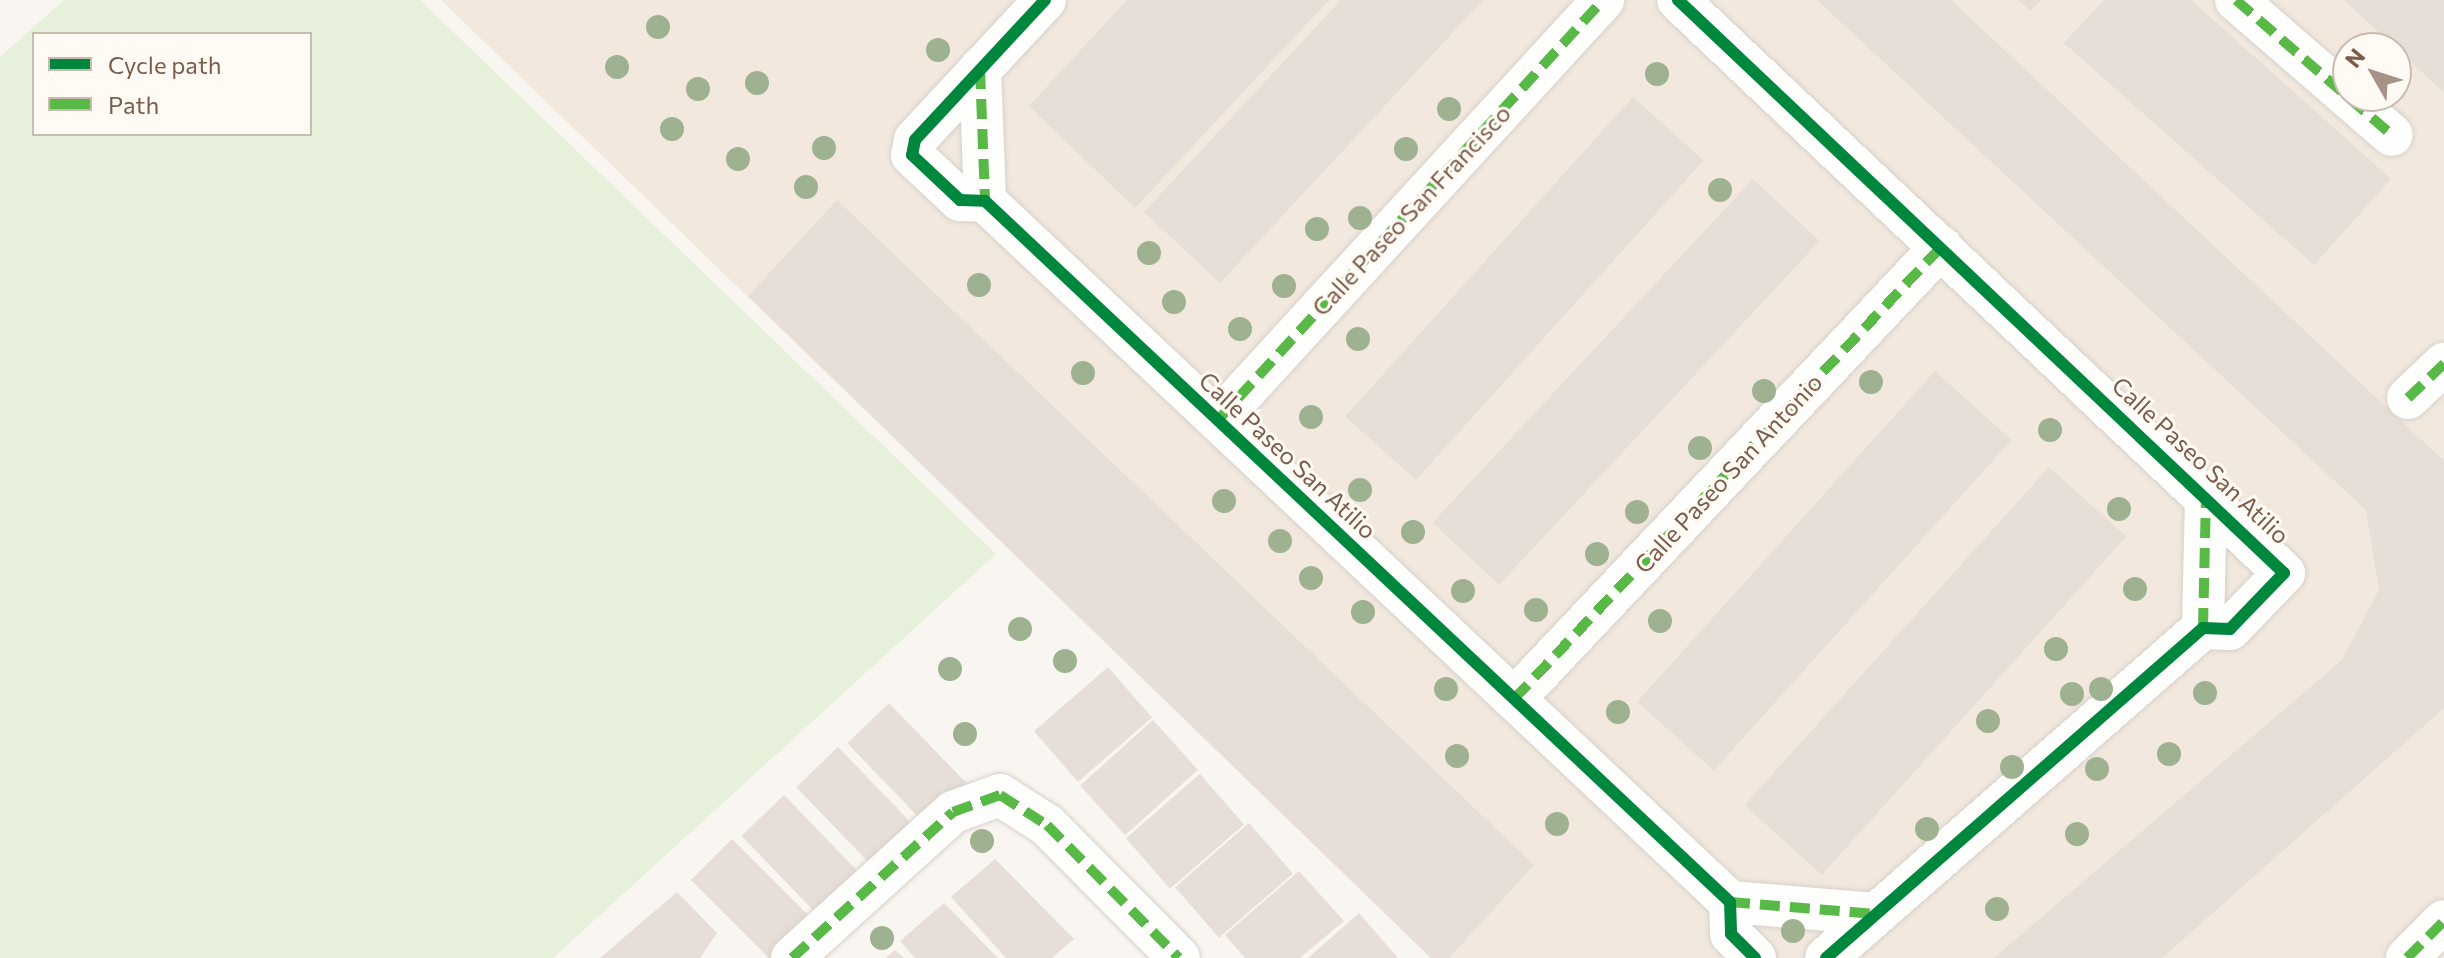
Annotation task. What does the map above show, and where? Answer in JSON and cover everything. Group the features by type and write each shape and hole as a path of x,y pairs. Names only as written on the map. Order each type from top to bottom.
{"street":[{"name":"Calle Paseo San Atilio","path":"1045,0 910,146 960,200 985,201 1730,902"},
{"name":"Calle Paseo San Francisco","path":"1218,420 1603,0"},
{"name":"Calle Paseo San Atilio","path":"1678,0 2206,495 2284,573 2230,629 2203,628 1826,958"},
{"path":"2236,0 2392,135"},
{"path":"980,69 985,201"},
{"name":"Calle Paseo San Antonio","path":"1514,699 1941,247"},
{"path":"2408,398 2444,364"},
{"name":"Calle Paseo San Atilio","path":"2203,628 2206,495"},
{"path":"792,958 953,812 1000,795 1047,825 1179,958"},
{"path":"1755,958 1731,934 1730,902 1876,914"},
{"path":"2407,958 2444,921"}],"shaded area":[{"path":"441,0 2444,0 2444,958 1431,958"}],"green space":[{"path":"64,0 420,0 996,554 553,958 0,958 0,57"}],"building":[{"path":"1127,0 1329,0 1135,208 1029,106"},
{"path":"1341,0 1483,0 1220,283 1144,212"},
{"path":"1817,0 1951,0 2444,461 2444,708 2162,958 1994,958 2342,660 2379,590 2366,510"},
{"path":"2018,0 2041,0 2031,11"},
{"path":"2104,0 2191,0 2391,179 2314,265 2064,43"},
{"path":"2344,0 2444,0 2444,93 2412,63 2412,32 2379,32"},
{"path":"1633,97 1704,161 1416,480 1345,417"},
{"path":"1753,179 1820,241 1499,585 1432,523"},
{"path":"837,200 1534,865 1449,958 1431,958 748,296"},
{"path":"1935,371 2012,440 1714,771 1637,702"},
{"path":"2049,467 2126,537 1822,875 1745,805"},
{"path":"1108,667 1152,718 1078,782 1034,731"},
{"path":"889,703 967,784 926,825 847,743"},
{"path":"1153,720 1198,770 1125,835 1080,786"},
{"path":"838,747 916,828 875,869 796,787"},
{"path":"1200,774 1244,825 1170,889 1126,838"},
{"path":"784,795 862,876 819,917 742,836"},
{"path":"1249,823 1293,874 1219,938 1175,887"},
{"path":"732,839 811,918 769,958 691,880"},
{"path":"995,859 1074,939 1052,958 1006,958 951,897"},
{"path":"1299,871 1344,921 1300,958 1245,958 1225,935"},
{"path":"677,892 717,933 700,958 600,958"},
{"path":"944,903 998,958 915,958 900,941"},
{"path":"1359,913 1398,958 1308,958"},
{"path":"895,950 904,958 886,958"}],"marked path":[{"path":"1218,420 1603,0"},
{"path":"2236,0 2392,135"},
{"path":"980,69 985,201"},
{"path":"1514,699 1941,247"},
{"path":"2408,398 2444,364"},
{"path":"2203,628 2206,496"},
{"path":"792,958 953,812 1000,795 1047,825 1179,958"},
{"path":"1730,902 1876,914"},
{"path":"2407,958 2444,921"}],"cycle path":[{"path":"1045,0 915,140 912,155 960,200 985,201 1730,902 1731,934 1755,958"},
{"path":"1678,0 2284,573 2230,629 2203,628 1826,958"}]}
